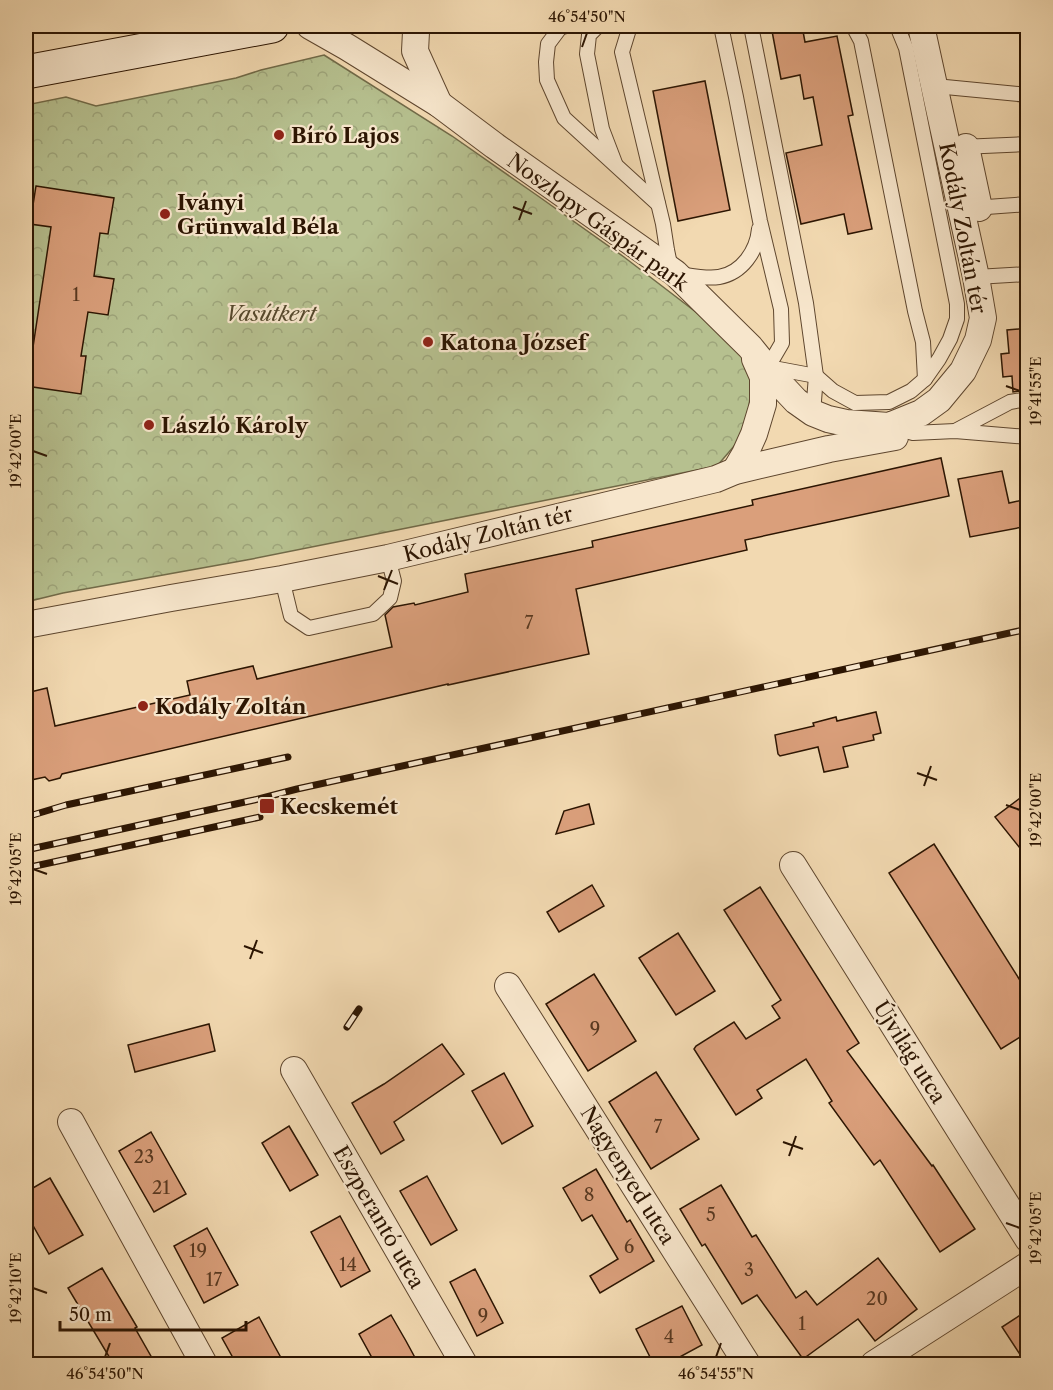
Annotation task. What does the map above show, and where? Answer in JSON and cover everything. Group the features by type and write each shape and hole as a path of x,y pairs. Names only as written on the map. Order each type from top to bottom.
{"street":[{"path":"26,72 272,26"},
{"name":"Noszlopy Gáspár park","path":"310,26 439,104 674,272 750,347 768,368"},
{"name":"Noszlopy Gáspár park","path":"417,26 415,51 439,104"},
{"name":"Kodály Zoltán tér","path":"829,449 863,425 889,414 921,412 939,400 963,371 978,340 983,318 984,277 970,208 957,147 934,86 921,26"},
{"name":"Kodály Zoltán tér","path":"954,419 990,346 995,322 996,297 984,277"},
{"path":"735,471 754,434 763,404 763,377 750,347"},
{"name":"Kodály Zoltán tér","path":"768,368 796,401 813,413 837,421 863,425"},
{"name":"Kodály Zoltán tér","path":"889,414 925,419 938,415 954,419"},
{"name":"Kodály Zoltán tér","path":"26,625 388,558 716,479 735,471 829,449 913,433 940,418 954,419"},
{"name":"Újvilág utca","path":"793,865 1028,1239"},
{"name":"Nagyenyed utca","path":"508,986 747,1365"},
{"name":"Eszperantó utca","path":"294,1070 465,1365"},
{"path":"71,1122 204,1365"},
{"path":"874,1365 1028,1265"}],"lane":[{"path":"566,26 560,28 548,44 546,62 547,80 564,118 658,204"},
{"path":"598,26 589,35 587,54 602,129 616,165"},
{"path":"630,26 622,52 674,272 705,278 721,277 730,273 745,263 752,253 758,240 760,221"},
{"path":"721,26 760,221 781,309 782,343 768,368 816,376 833,391 855,403 889,414 913,433"},
{"path":"751,26 806,303 816,376 813,413"},
{"path":"854,26 861,41 923,342 925,380"},
{"path":"889,414 925,380 950,339 957,319 957,304 906,48 897,26"},
{"path":"934,86 1028,95"},
{"path":"957,147 1028,144"},
{"path":"970,208 1028,204"},
{"path":"984,277 1028,274"},
{"path":"954,419 1010,402 1028,399"},
{"path":"954,419 1028,437"},
{"path":"282,579 291,616 309,628 373,614 390,598 394,581 388,558"}],"green space":[{"name":"Vasútkert","path":"324,55 452,136 538,196 624,257 735,342 752,371 749,408 741,438 717,466 26,602 26,105 66,97 96,106 236,78"}],"building":[{"path":"802,26 805,42 837,36 853,115 848,116 872,229 848,234 844,214 801,224 786,153 822,145 813,97 804,99 800,75 781,79 772,31"},
{"path":"705,81 730,210 678,221 653,91"},
{"path":"36,186 114,198 108,234 100,233 94,276 114,279 108,315 88,312 81,356 86,356 81,394 26,386 26,346 33,347 51,227 30,224"},
{"path":"1028,328 1028,390 1013,392 1012,376 1003,377 1001,354 1009,353 1007,330"},
{"path":"941,458 949,496 745,540 747,550 576,589 589,654 448,684 62,774 60,778 49,781 45,777 31,780 26,754 26,693 47,688 55,726 190,695 187,681 253,666 257,679 392,647 385,615 393,607 414,603 415,605 468,592 465,574 593,547 592,541 753,505 752,500"},
{"path":"1002,471 1009,503 1028,499 1028,526 970,537 958,479"},
{"path":"876,712 881,733 873,735 874,740 843,747 848,767 824,772 818,747 780,756 778,754 775,735 814,726 813,723 836,717 837,721"},
{"path":"1028,792 1028,858 995,817"},
{"path":"589,804 594,824 556,834 564,811"},
{"path":"934,844 1028,993 1028,1032 1001,1049 889,873"},
{"path":"592,885 604,906 559,932 547,912"},
{"path":"760,887 859,1043 847,1051 933,1165 975,1229 940,1252 880,1160 874,1165 829,1103 832,1101 806,1059 757,1090 762,1098 736,1115 694,1049 734,1022 746,1039 780,1018 772,1006 781,1000 724,910"},
{"path":"678,933 715,991 676,1015 639,958"},
{"path":"594,974 636,1041 588,1071 546,1004"},
{"path":"209,1024 215,1051 135,1072 128,1045"},
{"path":"442,1044 464,1074 394,1122 404,1140 381,1154 352,1103"},
{"path":"656,1072 699,1139 651,1169 609,1102"},
{"path":"504,1073 533,1126 502,1144 472,1091"},
{"path":"289,1126 318,1175 290,1191 262,1143"},
{"path":"151,1132 186,1194 154,1212 119,1151"},
{"path":"596,1169 627,1222 630,1220 654,1261 600,1293 590,1276 618,1259 592,1215 582,1221 563,1188"},
{"path":"427,1176 457,1230 431,1245 400,1191"},
{"path":"50,1178 83,1235 49,1254 26,1213 26,1192"},
{"path":"721,1185 752,1237 756,1235 796,1298 806,1291 817,1305 878,1258 917,1309 875,1341 858,1319 803,1359 757,1295 742,1304 705,1244 702,1246 680,1209"},
{"path":"340,1216 370,1271 341,1287 311,1232"},
{"path":"207,1228 238,1285 204,1303 174,1246"},
{"path":"102,1268 137,1327 135,1328 156,1365 114,1365 68,1288"},
{"path":"475,1269 503,1323 477,1336 450,1282"},
{"path":"682,1306 702,1345 665,1365 654,1365 636,1329"},
{"path":"1028,1310 1028,1365 1027,1365 1002,1327"},
{"path":"391,1315 419,1365 376,1365 359,1334"},
{"path":"259,1317 285,1365 237,1365 222,1338"}],"railway":[{"path":"26,850 1028,629"},
{"path":"26,817 66,805 288,757"},
{"path":"26,868 260,817"},
{"path":"347,1027 359,1009"}],"place":[{"name":"Bíró Lajos","path":"279,135"},
{"name":"Iványi Grünwald Béla","path":"165,214"},
{"name":"Katona József","path":"428,342"},
{"name":"László Károly","path":"149,425"},
{"name":"Kodály Zoltán","path":"143,706"},
{"name":"Kecskemét","path":"267,806"}]}
